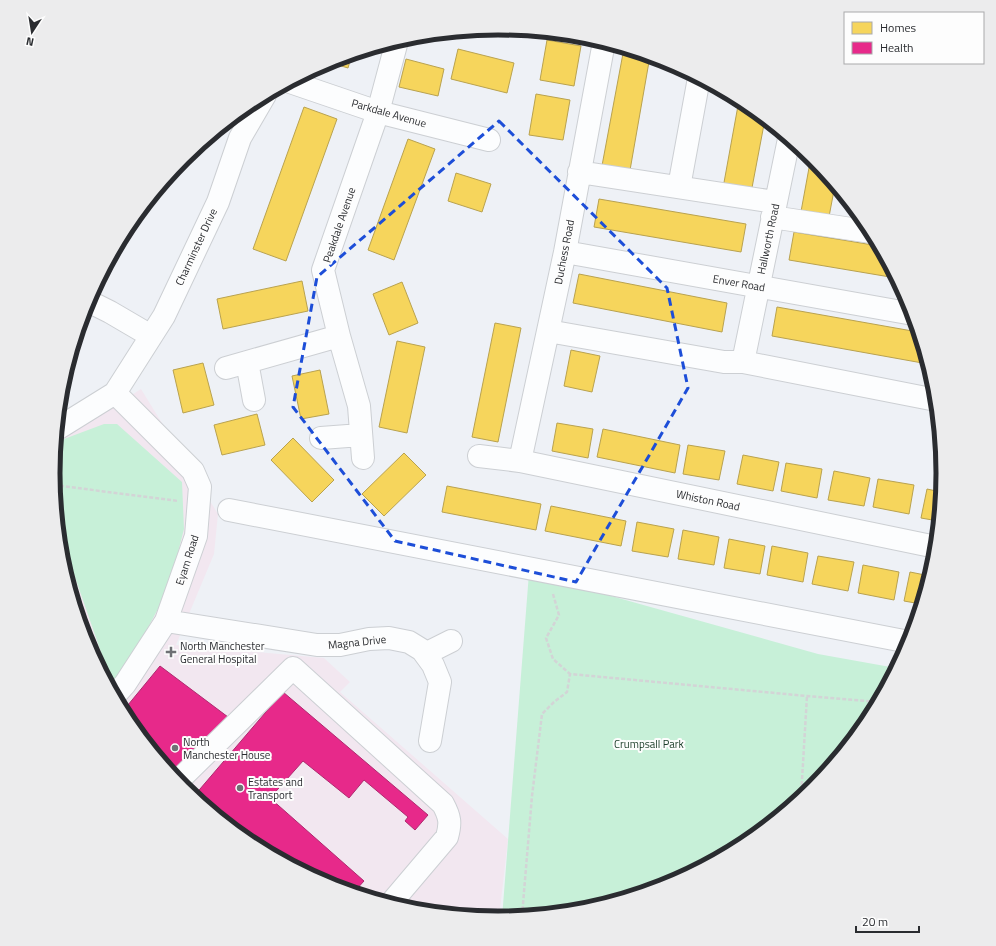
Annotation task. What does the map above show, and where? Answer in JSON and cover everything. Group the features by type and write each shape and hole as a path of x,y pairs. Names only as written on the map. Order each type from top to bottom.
{"street":[{"name":"Peakdale Avenue","path":"363,458 359,406 338,336 323,270 378,112 395,47"},
{"name":"Duchess Road","path":"520,461 564,252 603,48"},
{"path":"679,187 698,83"},
{"name":"Parkdale Avenue","path":"296,84 378,112 489,140"},
{"name":"Charminster Drive","path":"115,393 164,316 218,202 240,138 258,107"},
{"name":"Hallworth Road","path":"743,362 788,145"},
{"path":"579,172 679,187 774,210 859,226"},
{"name":"Enver Road","path":"564,252 906,313"},
{"path":"94,304 151,336"},
{"path":"548,331 724,362 743,362 930,399"},
{"path":"254,400 236,365 338,336"},
{"path":"63,425 115,393"},
{"name":"Eyam Road","path":"115,393 193,471 200,487 196,536 166,621 129,678 118,691"},
{"path":"320,438 361,435"},
{"name":"Whiston Road","path":"479,456 520,461 930,546"},
{"path":"229,510 903,641"},
{"name":"Magna Drive","path":"166,621 317,646 340,645 369,639 389,638 409,642 422,650 433,665 440,682 430,741"},
{"path":"425,654 451,641"},
{"path":"182,777 293,668 443,804 448,814 450,826 447,837 395,898"}],"path":[{"path":"60,486 181,502"},
{"path":"546,571 559,614 546,638 553,659 570,674 871,701"},
{"path":"522,910 532,796 542,714 567,692 570,674"},
{"path":"801,789 807,696"}],"highlighted area":[{"path":"499,121 667,288 688,388 576,582 395,541 293,407 317,277"}],"shaded area":[{"name":"North Manchester General Hospital","path":"141,389 218,514 214,554 176,645 324,658 350,682 340,692 508,839 500,911 469,910 413,903 357,888 330,878 304,866 255,837 231,820 188,783 151,740 119,692 93,641 83,614 68,558 64,530 60,473 61,444 63,439"}],"green space":[{"path":"104,424 117,424 182,482 184,529 176,560 159,607 136,650 113,682 108,672 68,556 61,502 60,473 61,440"},
{"name":"Crumpsall Park","path":"529,573 818,654 891,667 862,716 827,762 808,783 787,802 741,837 692,866 639,888 583,903 527,910 503,911"}],"building: Homes":[{"path":"547,40 581,46 574,86 540,80"},
{"path":"458,49 514,63 507,93 451,79"},
{"path":"623,53 649,62 629,176 601,171"},
{"path":"406,59 444,69 438,96 399,87"},
{"path":"350,61 348,68 338,65"},
{"path":"536,94 570,100 563,140 529,135"},
{"path":"304,107 337,119 286,261 253,249"},
{"path":"738,107 764,125 751,193 723,188"},
{"path":"408,139 435,149 394,260 368,250"},
{"path":"810,165 834,192 828,222 800,217"},
{"path":"456,173 491,184 482,212 448,201"},
{"path":"599,199 746,224 741,252 594,227"},
{"path":"794,232 871,245 890,277 789,260"},
{"path":"579,274 727,303 722,332 573,303"},
{"path":"302,281 308,311 223,329 217,299"},
{"path":"402,282 418,323 389,335 373,294"},
{"path":"777,307 913,331 922,363 772,336"},
{"path":"495,323 521,328 498,442 472,437"},
{"path":"397,341 425,347 407,433 379,427"},
{"path":"571,350 600,356 592,392 564,386"},
{"path":"203,363 214,405 183,413 173,370"},
{"path":"320,370 329,414 301,419 292,376"},
{"path":"257,414 265,445 222,455 214,425"},
{"path":"557,423 593,429 588,458 552,451"},
{"path":"603,429 680,445 675,473 597,457"},
{"path":"293,438 334,480 312,502 271,460"},
{"path":"688,445 725,451 719,480 683,474"},
{"path":"404,453 426,475 384,516 362,494"},
{"path":"743,455 779,462 773,491 737,484"},
{"path":"786,463 822,469 817,498 781,491"},
{"path":"834,471 870,478 864,506 828,500"},
{"path":"878,479 914,485 909,514 873,507"},
{"path":"447,486 541,504 536,530 442,512"},
{"path":"927,489 935,491 933,520 921,518"},
{"path":"551,506 626,521 621,546 545,531"},
{"path":"637,522 674,529 668,557 632,551"},
{"path":"683,530 719,537 714,565 678,559"},
{"path":"729,539 765,546 760,574 724,568"},
{"path":"772,546 808,553 803,582 767,575"},
{"path":"818,556 854,562 848,591 812,584"},
{"path":"863,565 899,572 894,600 858,593"},
{"path":"910,572 924,575 916,603 904,601"}],"building: Health":[{"name":"North Manchester House","path":"160,666 228,717 177,771 151,740 127,706"},
{"name":"Estates and Transport","path":"283,692 428,815 415,830 405,821 408,817 364,780 349,798 303,761 270,798 364,881 358,888 330,878 279,852 231,820 198,792"}],"place":[{"name":"North Manchester General Hospital","path":"171,652"},
{"name":"North Manchester House","path":"175,748"},
{"name":"Estates and Transport","path":"240,788"}]}
